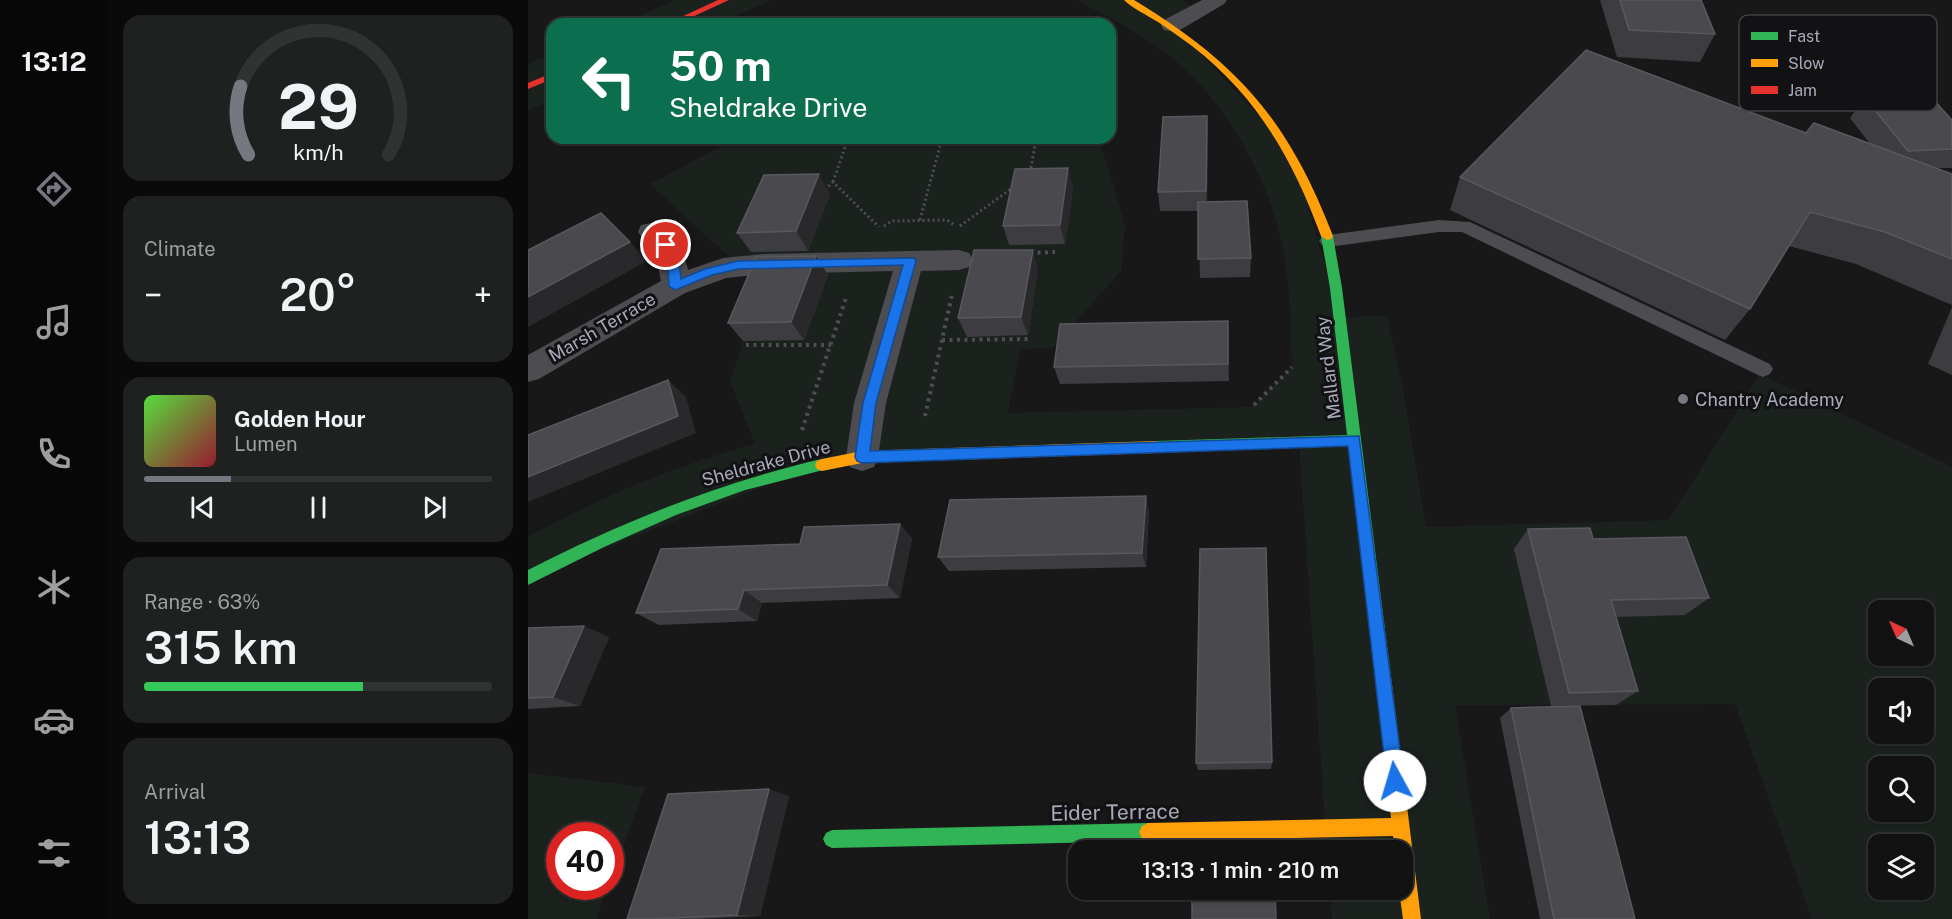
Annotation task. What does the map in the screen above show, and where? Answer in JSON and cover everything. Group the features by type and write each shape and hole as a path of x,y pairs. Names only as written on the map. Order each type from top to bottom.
{"street":[{"path":"684,18 725,0"},
{"name":"Mallard Way","path":"1128,0 1172,25 1221,64 1249,92 1277,127 1306,180 1328,241 1383,665 1412,919"},
{"path":"1172,25 1217,0"},
{"path":"528,86 546,78"},
{"name":"Marsh Terrace","path":"651,232 669,251 674,268 675,286"},
{"name":"Marsh Terrace","path":"528,370 675,286 709,272 738,265 959,260"},
{"path":"862,457 870,403 910,261"},
{"name":"Sheldrake Drive","path":"528,578 602,539 672,509 787,472 862,457 1354,440"},
{"name":"Eider Terrace","path":"832,839 1400,827"}],"lane":[{"path":"1328,241 1439,226 1464,226 1763,369"}],"path":[{"path":"1030,176 1035,145"},
{"path":"920,220 940,146"},
{"path":"816,191 825,191 833,182 845,147"},
{"path":"833,182 880,228"},
{"path":"957,228 1021,183"},
{"path":"1019,253 1055,252"},
{"path":"942,340 1031,339"},
{"path":"746,345 831,345"}],"shaded area":[{"path":"676,0 771,0 731,18 634,18"},
{"path":"1076,0 1181,0 1199,10 1173,24 1292,152 1340,317 1387,316 1403,390 1426,527 1669,520 1760,374 1952,467 1952,919 1812,919 1735,704 1455,705 1490,919 1332,919 1331,900 1413,900 1413,840 1326,840 1299,443 824,463 528,578 528,537 639,483 755,444 730,381 743,341 771,274 738,265 650,184 726,144 1101,144 1125,225 1121,271 1052,348 1020,349 1008,413 1251,407 1292,367 1286,268 1271,204 1250,157 1223,113 1207,93 1165,52 1116,21 1116,18 1110,18"},
{"path":"546,56 546,102 528,110 528,64"},
{"path":"528,773 645,787 624,845 624,822 546,822 546,900 603,900 596,919 528,919"}],"building":[{"path":"1620,0 1701,0 1715,34 1629,30"},
{"path":"1586,50 1739,108 1739,111 1748,111 1806,133 1814,123 1952,174 1952,259 1885,232 1810,212 1750,309 1460,177"},
{"path":"1937,104 1952,120 1952,149 1908,151 1876,111 1937,111"},
{"path":"1207,116 1206,191 1158,192 1163,117"},
{"path":"1068,168 1060,225 1003,226 1015,169"},
{"path":"819,174 796,231 737,233 764,175"},
{"path":"1247,201 1251,258 1198,259 1198,202"},
{"path":"601,213 630,242 528,297 528,250"},
{"path":"974,250 1033,250 1021,317 958,318"},
{"path":"816,256 791,322 728,323 756,257"},
{"path":"1228,321 1228,364 1054,367 1060,324"},
{"path":"668,380 678,416 528,477 528,435"},
{"path":"1146,496 1142,553 938,557 950,500"},
{"path":"900,524 887,585 744,590 738,609 636,613 661,549 800,544 804,527"},
{"path":"1590,528 1593,539 1686,537 1709,598 1611,600 1638,691 1569,693 1528,529"},
{"path":"1266,548 1272,762 1196,763 1200,549"},
{"path":"584,626 553,697 528,698 528,628"},
{"path":"1580,706 1635,919 1554,919 1511,708"},
{"path":"769,789 737,915 627,919 668,794"},
{"path":"1192,900 1275,900 1276,919 1192,919"}],"traffic: fast":[{"path":"1327,236 1336,288 1383,677"},
{"path":"1156,447 1354,440"},
{"path":"528,578 599,542 671,511 745,484 822,465"},
{"path":"832,839 1148,832"}],"traffic: slow":[{"path":"1128,0 1164,22 1196,46 1226,71 1252,98 1274,127 1294,160 1312,196 1327,236"},
{"path":"822,465 862,457 1156,447"},
{"path":"1383,677 1412,919"},
{"path":"1148,832 1400,827"}],"traffic: jam":[{"path":"684,18 725,0"},
{"path":"528,86 546,78"}],"place":[{"name":"Chantry Academy","path":"1683,399"}],"route":[{"path":"666,245 674,268 675,286 709,272 738,265 910,261 870,403 862,457 1354,440 1383,665 1395,781"}]}
